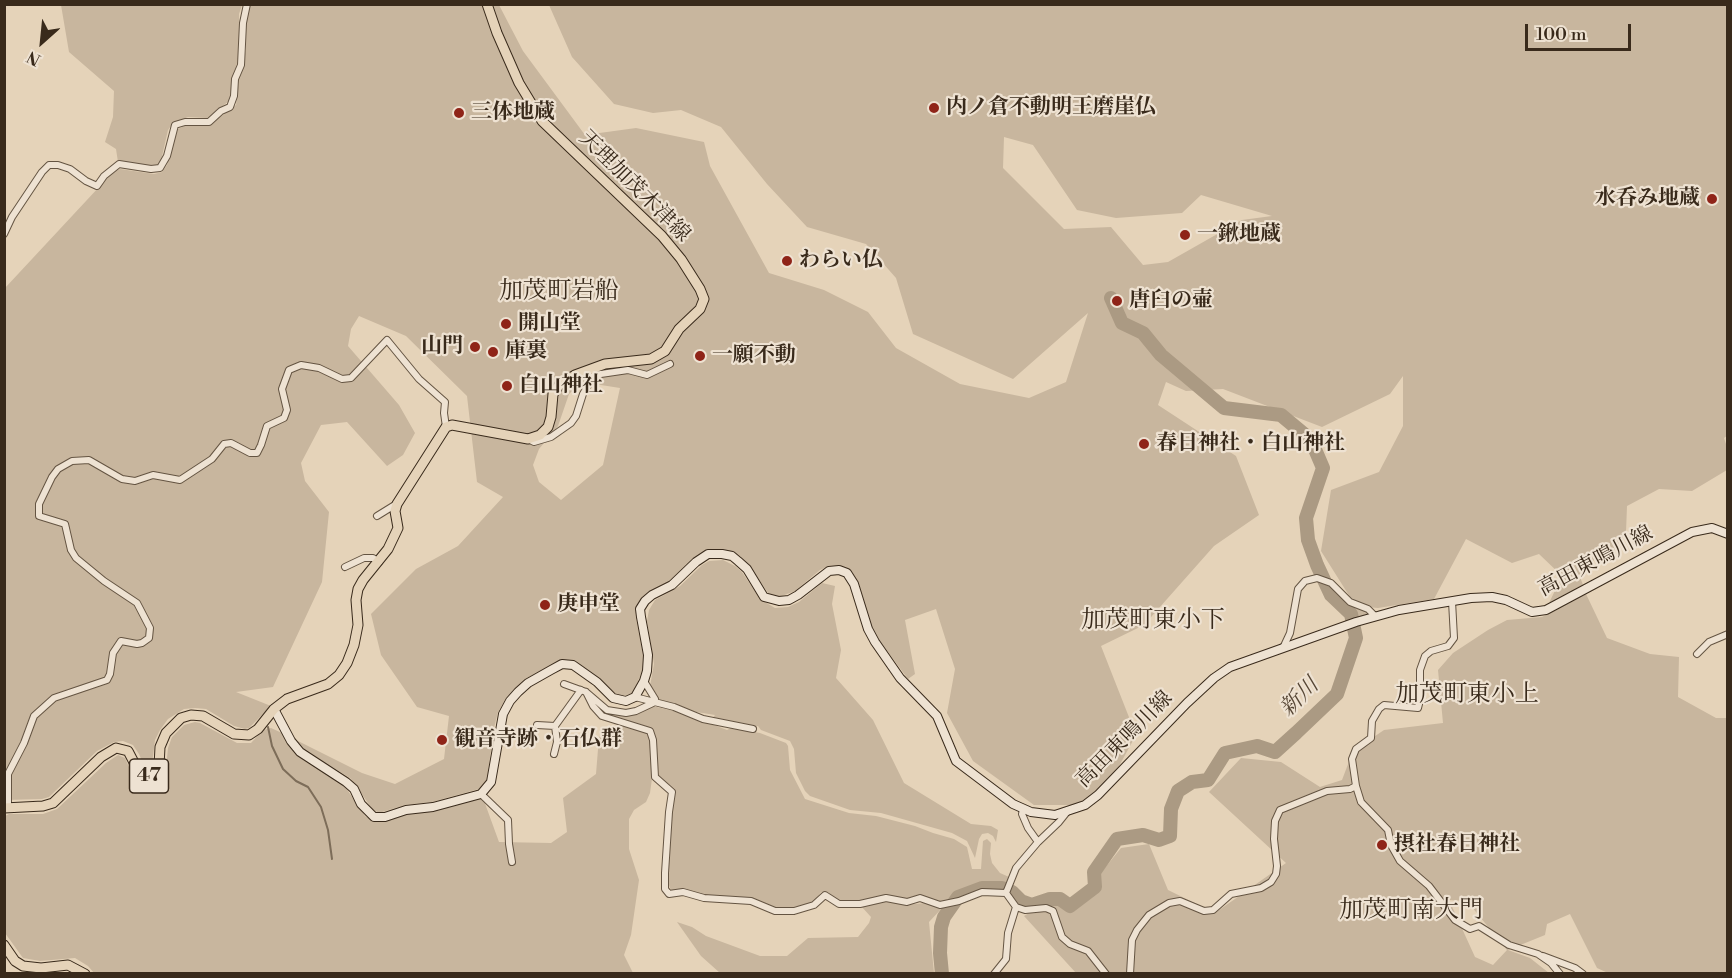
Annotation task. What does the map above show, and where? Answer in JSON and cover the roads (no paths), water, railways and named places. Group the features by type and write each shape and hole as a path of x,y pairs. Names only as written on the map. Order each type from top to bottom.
{"main road":[{"name":"天理加茂木津線","path":"487,4 519,83 542,121 663,236 681,260 704,299 700,309 679,329 665,351 651,358 605,364 575,375 560,384 554,393 548,427 540,435 528,439"},
{"path":"446,427 452,425 528,439"},
{"name":"47","path":"6,807 43,806 53,803 101,757 116,748 125,749 131,753 141,774 145,776 153,774 159,766 160,747 166,733 173,724 186,716 203,716 234,734 245,736 258,729 274,709 287,699 328,684 339,675 354,645 358,625 356,600 358,589 363,579 388,549 398,528 395,511 398,502 446,427"},
{"name":"高田東鳴川線","path":"635,698 644,681 648,655 640,609 652,595 672,585 708,554 732,556 747,569 765,597 779,602 798,595 829,571 839,570 847,573 854,584 868,629 875,642 900,678 937,716 950,752 956,761 993,792 1023,809 1045,815 1055,815 1085,805 1098,795 1187,703 1214,678 1230,667 1356,622 1400,610 1452,601 1499,598 1538,612 1559,605 1692,532 1712,528 1728,534"},
{"path":"274,709 291,741 300,752 346,782 354,789 361,804 375,817 385,817 406,810 433,807 481,794 491,782 503,714 510,701 528,683 562,664 573,665 618,701 635,698"},
{"path":"4,945 15,961 23,966 41,968 68,965 85,974"}],"street":[{"path":"4,234 12,218 49,165 70,169 97,186 104,176 119,164 151,169 160,168 167,156 175,125 185,122 209,122 221,111 230,107 234,96 235,79 241,65 243,23 247,4"},
{"path":"6,807 8,774 24,743 34,716 54,698 107,680 113,653 121,641 136,644 149,638 150,628 137,603 104,581 76,558 71,550 65,524 39,516 39,504 51,477 58,469 72,461 89,459 122,479 135,481 153,475 180,480 212,459 224,444 231,443 250,453 256,453 267,426 284,418 287,410 282,388 289,370 301,365 319,368 342,379 351,378 387,340 419,379 445,402 446,427"},
{"path":"528,439 534,442 551,437 571,423 576,417 583,394 594,375 628,370 647,375 670,364"},
{"path":"377,516 398,502"},
{"path":"345,567 364,558 373,558 379,562"},
{"path":"1282,648 1290,633 1300,585 1305,580 1317,578 1332,583 1350,602 1368,609 1376,616"},
{"path":"1452,601 1454,638 1448,646 1431,651 1425,656 1420,670 1418,708 1384,705 1372,721 1371,738 1356,749 1352,759 1361,802 1388,830 1391,845 1400,861 1429,886 1455,920 1470,929 1479,926 1509,945 1567,964 1583,974"},
{"path":"1697,654 1709,642 1728,634"},
{"path":"644,681 654,699 653,703"},
{"path":"564,684 583,691 607,710 617,713 636,711 653,703"},
{"path":"554,754 557,742 555,726 583,691"},
{"path":"583,691 592,706 602,716 650,731 654,748 655,777 672,792 665,873 665,889 669,894 682,892 704,898 751,901 775,911 794,911 814,905 825,895 839,904 860,904 886,898 907,902 920,898 940,905 982,892 1006,893"},
{"path":"635,698 674,707 703,719 753,729"},
{"path":"537,725 555,726"},
{"path":"1130,974 1132,940 1149,915 1159,908 1180,901 1204,911 1213,910 1231,894 1261,888 1271,882 1277,866 1274,839 1275,821 1280,810 1327,791 1350,789 1356,786"},
{"path":"481,794 508,820 512,862"},
{"path":"1023,809 1022,814 1028,828 1038,842"},
{"path":"1006,893 1016,868 1066,812"},
{"path":"1006,893 1016,907 1025,910 1046,908 1053,911 1062,937 1070,944 1088,951 1106,974"},
{"path":"994,974 1006,958 1008,933 1016,907"},
{"path":"1538,954 1551,963 1560,974"}],"waterway":[{"name":"新川","path":"942,974 941,927 944,917 958,897 982,888 1002,888 1012,892 1021,901 1032,905 1050,899 1060,899 1070,906 1095,887 1094,872 1117,839 1143,835 1159,840 1170,836 1171,809 1178,791 1192,782 1208,780 1225,753 1257,746 1275,752 1296,733 1337,694 1356,638 1351,614 1331,595 1308,540 1306,518 1323,468 1311,440 1281,415 1224,408 1161,355 1143,333 1122,323 1111,298"},
{"path":"268,727 272,746 283,769 296,781 308,787 321,807 328,830 332,859"}],"place":[{"name":"内ノ倉不動明王磨崖仏","path":"934,108"},
{"name":"三体地蔵","path":"459,113"},
{"name":"水呑み地蔵","path":"1712,199"},
{"name":"一鍬地蔵","path":"1185,235"},
{"name":"わらい仏","path":"787,261"},
{"name":"唐臼の壷","path":"1117,301"},
{"name":"開山堂","path":"506,324"},
{"name":"山門","path":"475,347"},
{"name":"庫裏","path":"493,352"},
{"name":"一願不動","path":"700,356"},
{"name":"白山神社","path":"507,386"},
{"name":"春日神社・白山神社","path":"1144,444"},
{"name":"庚申堂","path":"545,605"},
{"name":"観音寺跡・石仏群","path":"442,740"},
{"name":"摂社春日神社","path":"1382,845"}],"district":[{"name":"加茂町岩船","path":"559,292"},
{"name":"加茂町東小下","path":"1153,621"},
{"name":"加茂町東小上","path":"1467,695"},
{"name":"加茂町南大門","path":"1411,911"}]}
